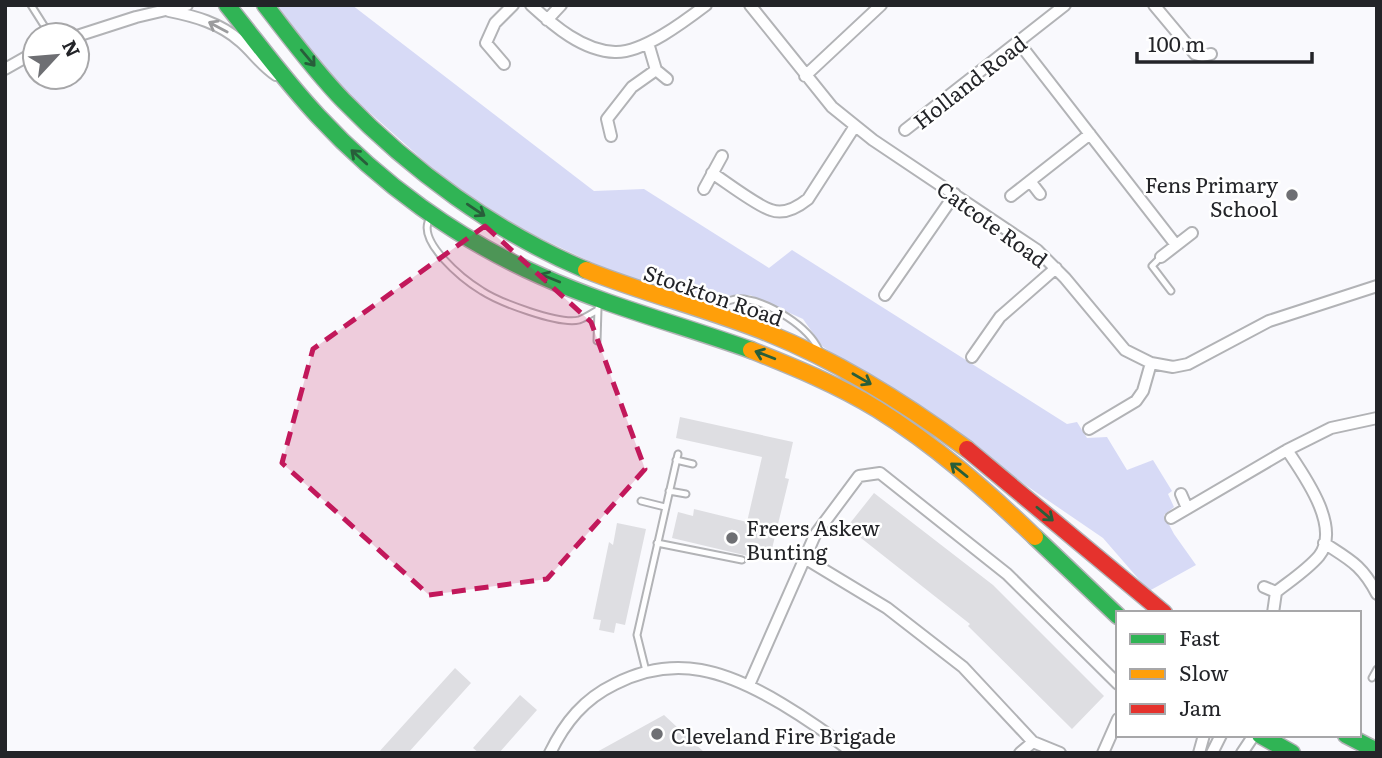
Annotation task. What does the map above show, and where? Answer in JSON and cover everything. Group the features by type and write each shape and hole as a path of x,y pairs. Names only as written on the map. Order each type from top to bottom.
{"highway":[{"name":"Stockton Road","path":"227,5 318,117 377,173 433,215 517,265 599,304 772,357 829,383 874,408 913,433 963,473 1116,614"},
{"name":"Stockton Road","path":"265,5 353,110 397,150 449,191 559,258 615,282 769,333 822,358 887,394 957,441 1162,611"},
{"path":"1264,737 1293,753"},
{"path":"1350,737 1377,751"}],"street":[{"path":"91,31 187,5"},
{"path":"504,64 486,43 495,23 513,5"},
{"path":"531,5 574,39 617,53 648,43 673,30 706,5"},
{"path":"547,20 561,5"},
{"name":"Catcote Road","path":"750,5 832,107 855,126 1037,250 1056,268 1125,350 1151,363 1173,367 1188,364 1290,313 1377,286"},
{"path":"805,76 881,5"},
{"name":"Holland Road","path":"905,130 1065,5"},
{"path":"1154,5 1195,54 1211,54"},
{"path":"171,8 220,27 240,41 264,67 290,84"},
{"path":"648,43 656,70 667,79"},
{"path":"1019,43 1177,245"},
{"path":"5,69 21,60"},
{"path":"611,136 601,120 632,87 656,70"},
{"path":"712,173 771,210 784,211 797,207 808,199 855,126"},
{"path":"1011,196 1090,134"},
{"path":"704,189 722,156"},
{"path":"1030,181 1040,194"},
{"path":"885,295 955,194"},
{"path":"1161,257 1192,233"},
{"path":"972,356 986,344 1000,317 1056,268"},
{"path":"1088,429 1136,401 1143,391 1151,363"},
{"path":"1171,518 1287,450 1331,428 1377,418"},
{"path":"1273,611 1276,592 1320,554 1324,543 1324,524 1319,501 1287,450"},
{"path":"748,685 815,535 859,476 880,473 1007,574 1116,682"},
{"path":"1181,494 1187,508"},
{"path":"1324,543 1354,561 1368,577 1377,594"},
{"path":"806,559 887,608 964,667 1033,742 1060,753"},
{"path":"1264,587 1276,592"},
{"path":"551,753 560,732 588,700 627,678 646,671 687,667 717,672 748,685 803,717 853,753"},
{"path":"1103,753 1116,724"},
{"path":"1212,753 1220,737"},
{"path":"1242,753 1253,737"},
{"path":"1020,753 1033,742"}],"lane":[{"path":"31,5 41,21"},
{"path":"433,215 427,223 428,236 446,263 483,292 537,315 578,321 599,304"},
{"path":"1161,257 1152,266 1171,291"},
{"path":"708,312 725,301 744,299 770,308 796,323 813,338 822,358"},
{"path":"597,341 599,304"},
{"path":"646,671 637,635 665,507 677,457 693,464"},
{"path":"669,491 686,494"},
{"path":"641,501 665,507"},
{"path":"657,543 742,560"},
{"path":"1372,678 1377,669"}],"highlighted area":[{"path":"485,226 591,322 645,469 547,579 429,595 282,463 313,349"}],"shaded area":[{"path":"274,5 352,5 594,191 644,189 769,268 792,250 1067,424 1077,422 1087,438 1107,437 1127,470 1153,460 1172,491 1168,494 1174,507 1164,515 1196,565 1149,591 1103,538 822,346 803,319 750,295 722,296 706,306 597,265 515,226 442,177 342,88"}],"building":[{"path":"680,417 793,442 785,478 789,479 769,561 672,538 678,512 693,516 694,509 747,522 762,457 676,438"},
{"path":"874,493 993,585 1104,696 1072,729 968,626 970,624 847,527"},
{"path":"617,523 646,529 625,625 616,623 614,633 599,630 601,620 593,619 609,542 613,545"},
{"path":"455,668 471,683 408,753 378,753"},
{"path":"520,695 537,710 499,753 479,753 473,748"},
{"name":"Cleveland Fire Brigade","path":"664,715 705,753 595,753"}],"traffic: fast":[{"path":"227,5 294,89 342,141 394,186 450,227 479,245 566,287 751,350"},
{"path":"265,5 332,89 369,126 426,175 487,218 552,255 586,270"},
{"path":"1035,537 1116,614"},
{"path":"1264,737 1292,753"},
{"path":"1350,737 1377,751"}],"traffic: slow":[{"path":"586,270 745,324 795,344 871,385 967,449"},
{"path":"751,350 831,384 898,423 959,469 1035,537"}],"traffic: jam":[{"path":"967,449 1162,611"}],"place":[{"name":"Fens Primary School","path":"1292,195"},
{"name":"Freers Askew Bunting","path":"732,538"},
{"name":"Cleveland Fire Brigade","path":"657,734"}]}
